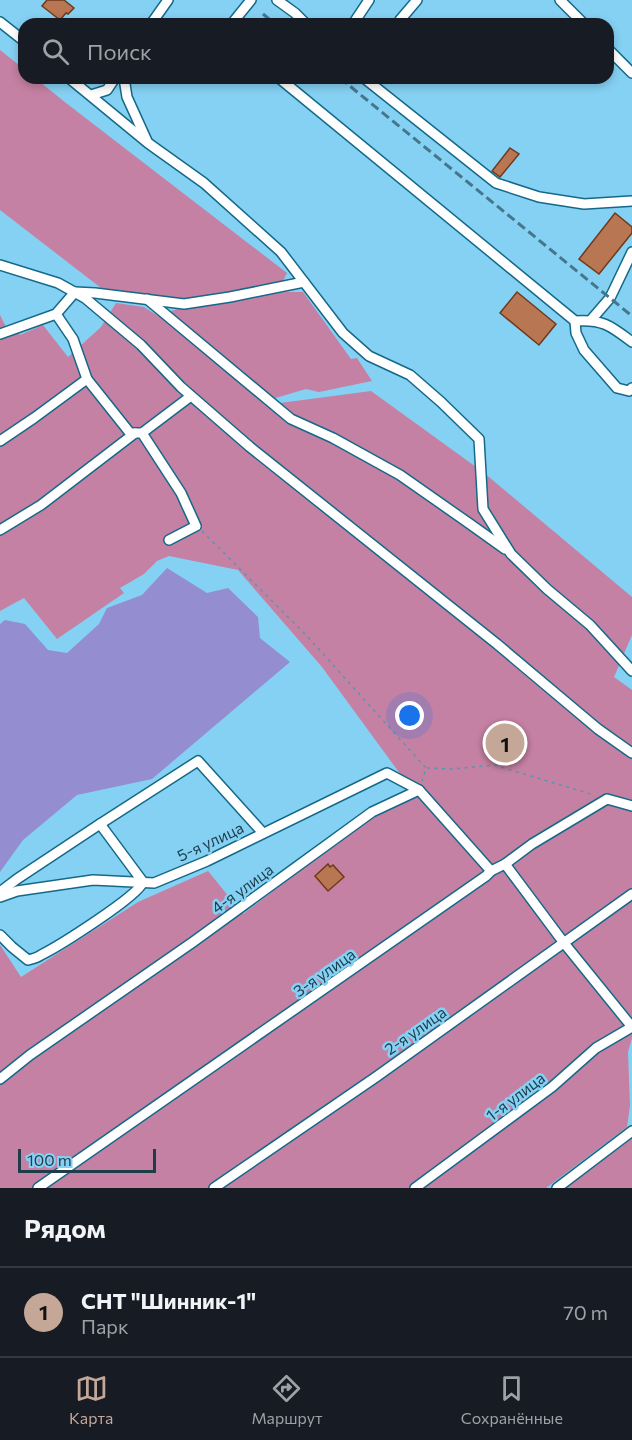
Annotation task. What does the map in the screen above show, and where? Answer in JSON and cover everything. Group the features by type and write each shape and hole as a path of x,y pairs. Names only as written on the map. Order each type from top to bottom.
{"street":[{"path":"236,18 251,0"},
{"path":"277,0 300,18"},
{"path":"357,18 369,0"},
{"path":"402,18 417,0"},
{"path":"560,0 578,18"},
{"path":"154,18 162,2"},
{"path":"0,22 18,36"},
{"path":"614,55 632,73"},
{"path":"77,84 148,143 204,183 281,252 343,333 369,356 410,375 479,439 483,509 511,554"},
{"path":"91,95 107,90 112,84"},
{"path":"125,84 127,97 148,143"},
{"path":"286,84 575,321 591,320 612,327 632,342"},
{"path":"372,84 496,183 539,197 584,204 632,201"},
{"path":"591,320 610,298 632,252"},
{"path":"2,266 58,282 85,298 141,345 180,387 250,447 496,644 598,729 632,753"},
{"path":"75,292 184,304 304,282"},
{"path":"0,334 56,314 75,292"},
{"path":"147,299 291,419 333,438 400,476 511,554 547,589 590,625 632,671"},
{"path":"56,314 73,339 87,379 130,433 138,433"},
{"path":"575,321 576,333 584,350 617,388 629,391 632,388"},
{"path":"0,441 87,379"},
{"path":"0,530 41,505 191,396"},
{"path":"138,433 181,493 195,522 196,526 169,540"},
{"path":"0,892 16,879 198,761 263,833"},
{"name":"5-я улица","path":"0,897 16,891 93,880 154,883 207,861 387,773 418,790"},
{"path":"418,790 491,871"},
{"name":"4-я улица","path":"0,1079 30,1055 193,942 372,812 418,790"},
{"path":"607,799 632,806"},
{"name":"3-я улица","path":"38,1188 491,871 607,799"},
{"path":"0,935 27,960 39,957 141,887 144,882 100,824"},
{"path":"505,864 564,943 632,1027"},
{"name":"2-я улица","path":"214,1188 376,1077 632,894"},
{"name":"1-я улица","path":"415,1188 552,1087 596,1048 632,1027"},
{"path":"557,1188 632,1131"}],"path":[{"path":"195,522 212,542 247,574 306,635 426,768 453,769 494,765 607,799"},
{"path":"418,790 426,768"}],"shaded area":[{"path":"0,50 18,64 18,84 42,84 287,273 279,289 180,303 114,298 0,210"},
{"path":"286,292 303,292 351,359 357,358 372,381 319,392 306,389 262,402 265,405 371,391 483,472 632,597 632,635 614,677 632,690 632,1038 628,1052 630,1106 627,1127 546,1188 0,1188 0,945 21,977 138,902 208,871 243,914 369,818 417,797 322,667 238,570 169,556 157,561 144,574 120,588 124,593 57,639 24,598 0,611 0,315 9,333 18,329 20,335 43,325 68,357 101,327 116,303 144,307 158,316 177,309"},
{"path":"167,568 207,593 228,588 258,617 260,638 290,662 152,779 77,795 23,840 0,872 0,624 5,620 25,624 48,650 67,653 99,624 107,608 142,595"},
{"path":"632,1137 632,1188 558,1188"}],"building":[{"path":"47,0 64,0 74,8 62,18 57,18 42,6"},
{"path":"510,148 519,154 500,177 492,171"},
{"path":"615,213 632,227 632,233 599,274 579,259"},
{"path":"517,292 556,324 539,345 500,313"},
{"path":"328,864 330,867 333,865 344,877 328,891 315,876"}],"railway":[{"path":"263,14 268,18"},
{"path":"347,84 632,316"}],"place":[{"name":"СНТ \"Шинник-1\"","path":"505,743"}]}
